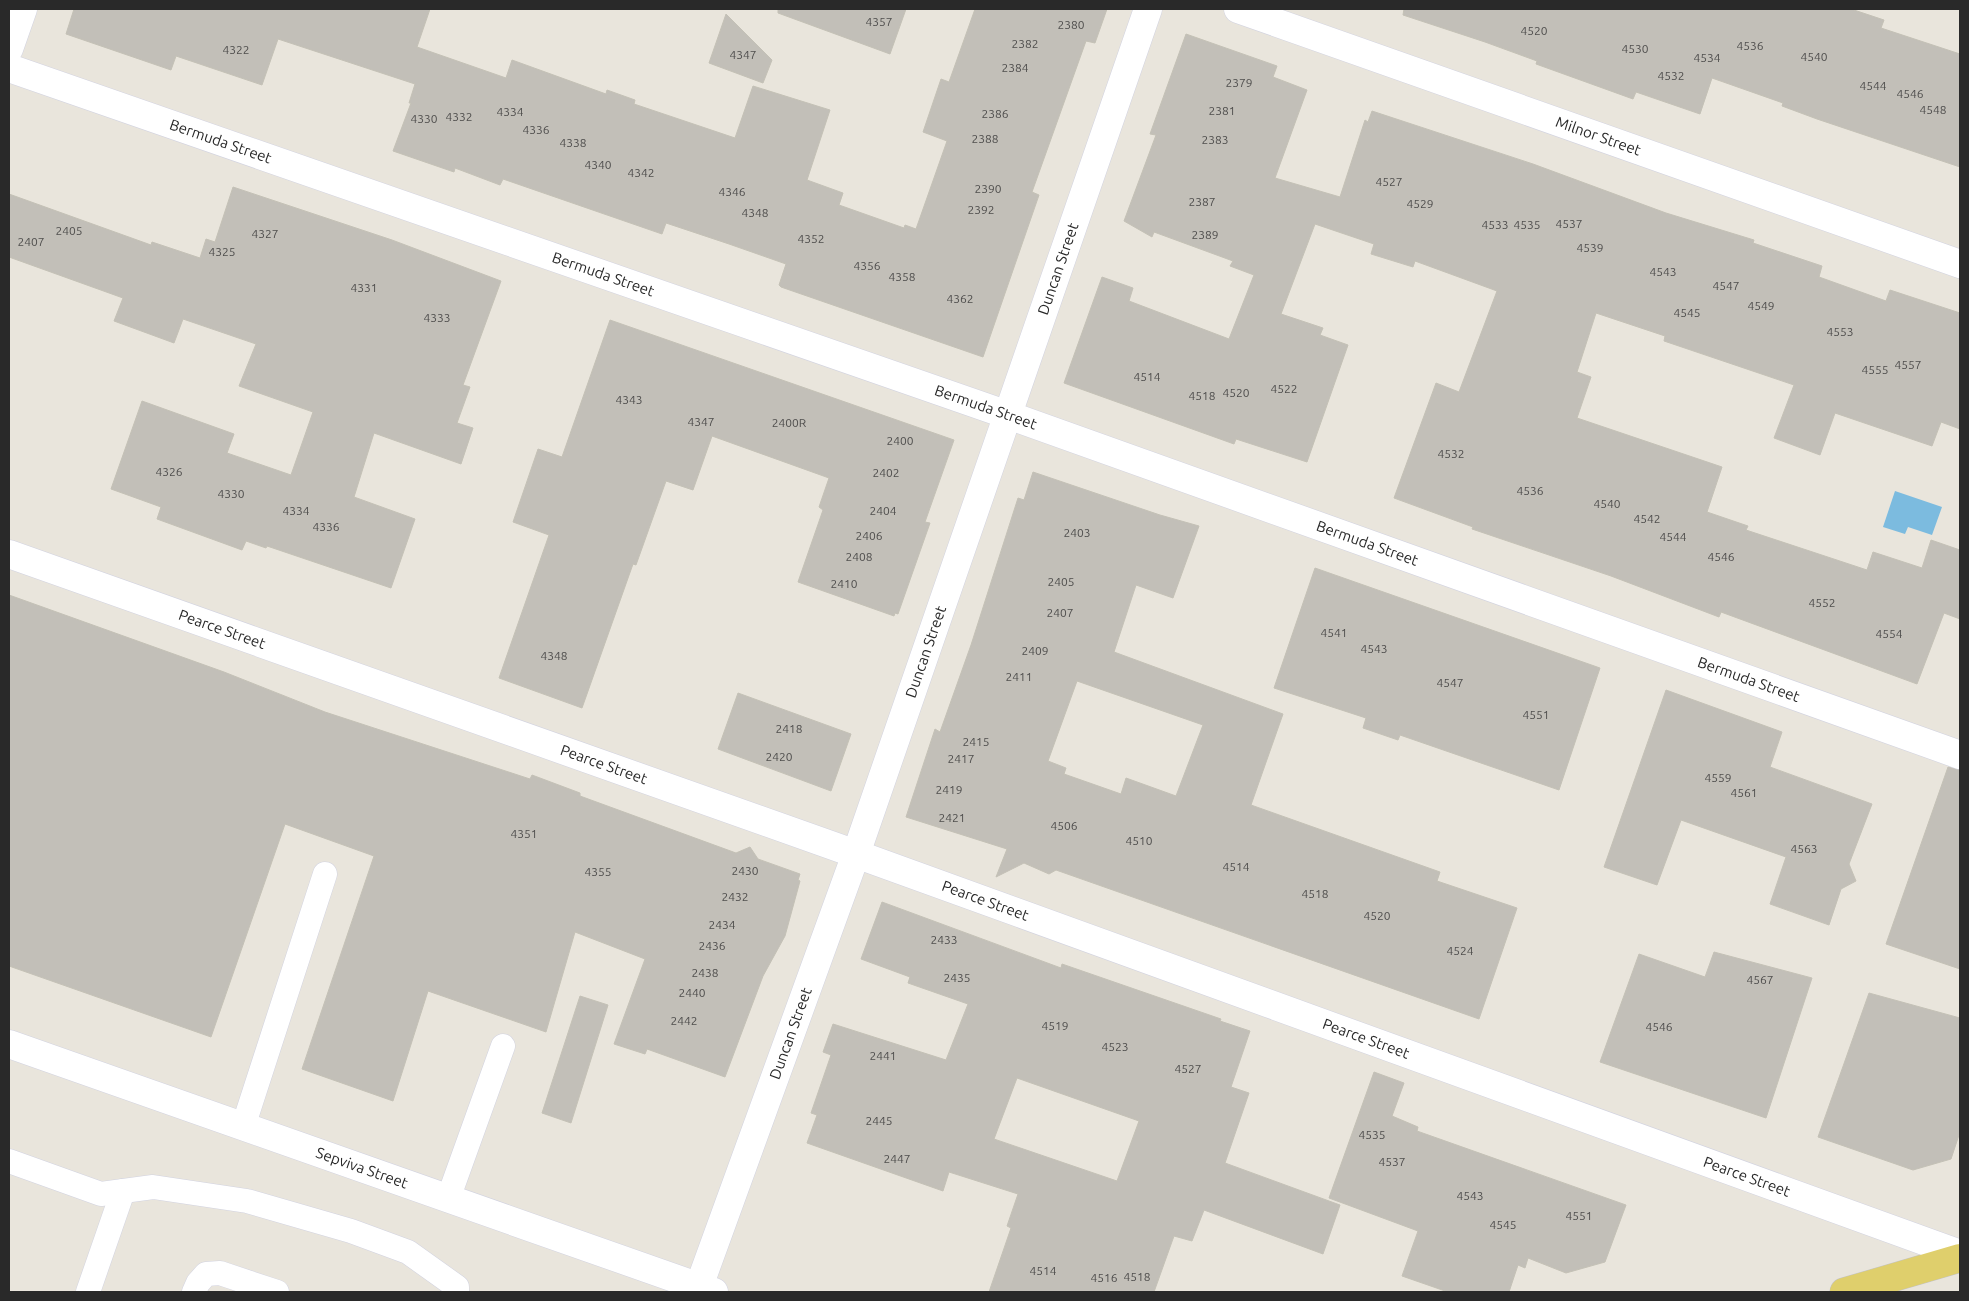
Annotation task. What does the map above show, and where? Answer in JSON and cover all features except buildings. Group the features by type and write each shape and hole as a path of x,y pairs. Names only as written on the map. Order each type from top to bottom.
{"main road":[{"path":"1844,1292 1960,1256"}],"street":[{"path":"9,49 23,9"},
{"name":"Duncan Street","path":"703,1291 1148,9"},
{"name":"Milnor Street","path":"1238,9 1960,264"},
{"name":"Bermuda Street","path":"9,68 1008,415 1960,755"},
{"name":"Pearce Street","path":"9,554 856,854 1960,1256"},
{"name":"Sepviva Street","path":"9,1044 703,1291"}],"lane":[{"path":"243,1126 325,874"},
{"path":"448,1199 503,1046"},
{"path":"9,1161 101,1194 153,1187 246,1201 351,1231 408,1252 456,1287 457,1292"},
{"path":"88,1292 123,1191"},
{"path":"194,1292 198,1283 206,1274 220,1273 277,1292"}],"water":[{"path":"1895,491 1942,507 1932,535 1908,527 1905,534 1883,527"}]}
